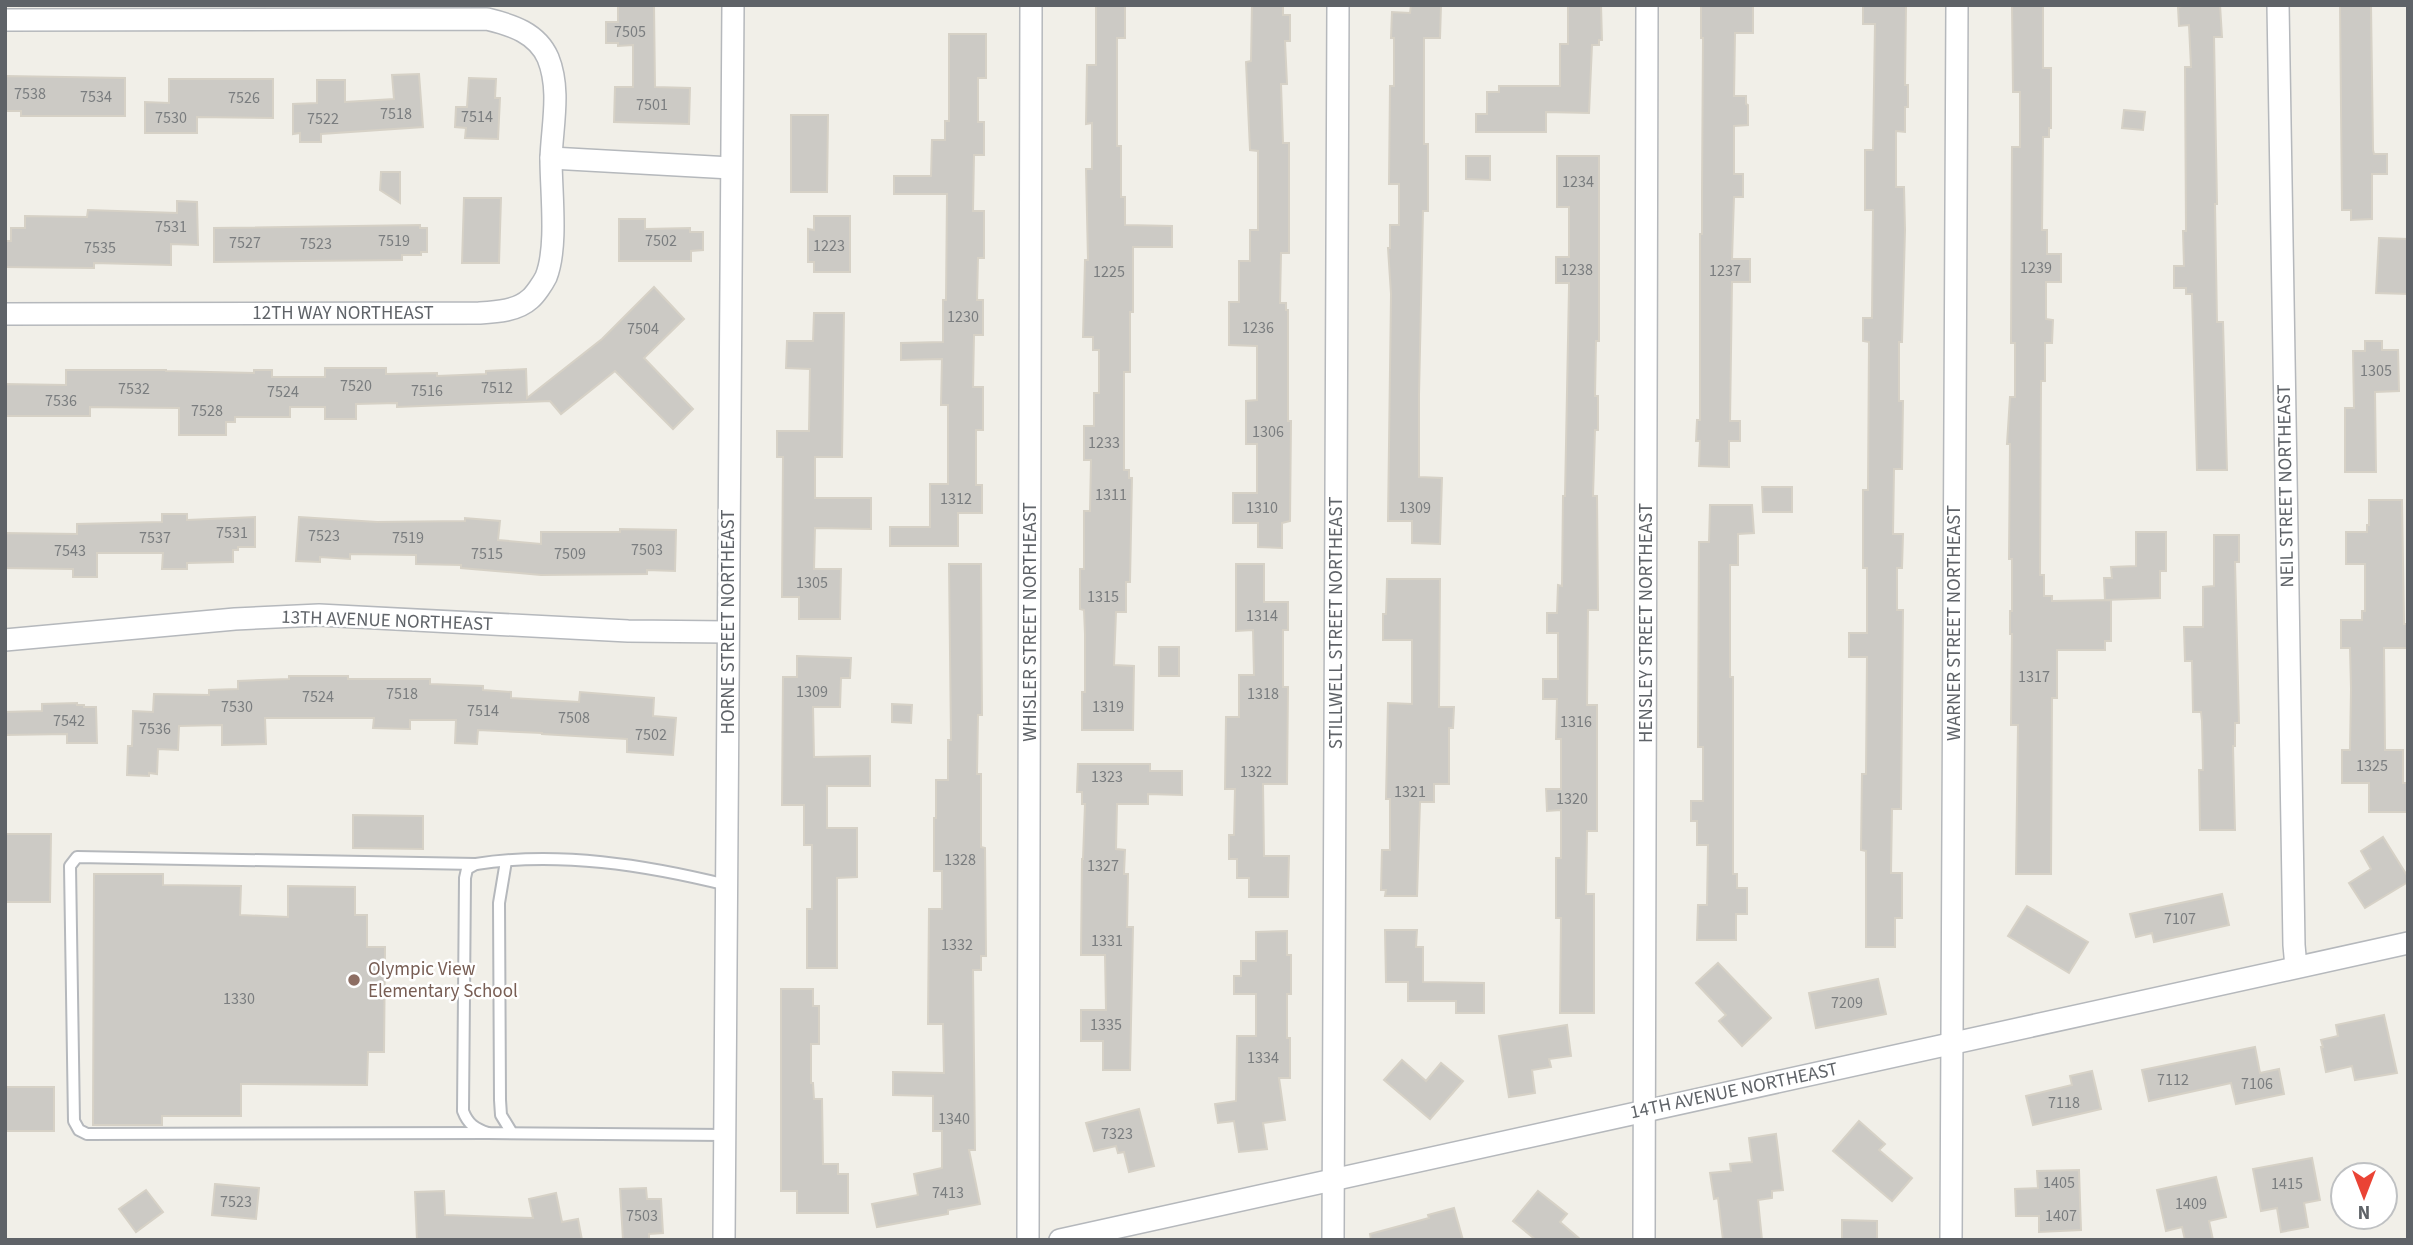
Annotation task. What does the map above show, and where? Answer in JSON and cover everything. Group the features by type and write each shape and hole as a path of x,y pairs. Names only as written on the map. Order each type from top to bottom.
{"street":[{"name":"HORNE STREET NORTHEAST","path":"724,1240 733,5"},
{"name":"WHISLER STREET NORTHEAST","path":"1028,1240 1031,5"},
{"name":"STILLWELL STREET NORTHEAST","path":"1333,1240 1338,5"},
{"name":"HENSLEY STREET NORTHEAST","path":"1644,1240 1647,5"},
{"name":"WARNER STREET NORTHEAST","path":"1951,1240 1957,5"},
{"name":"NEIL STREET NORTHEAST","path":"2278,5 2296,967"},
{"name":"12TH WAY NORTHEAST","path":"5,20 487,19 513,25 534,38 547,57 554,81 555,109 551,158 551,236 545,277 531,299 506,311 5,314"},
{"path":"551,158 731,168"},
{"name":"13TH AVENUE NORTHEAST","path":"5,640 319,615 628,631 728,632"},
{"name":"14TH AVENUE NORTHEAST","path":"1060,1240 2408,943"}],"lane":[{"path":"725,1135 87,1134 79,1130 74,1121 69,866 77,857 476,864 554,859 618,864 727,885"},
{"path":"506,861 499,903 500,1100 501,1115 512,1133"},
{"path":"476,864 467,869 465,878 463,1111 467,1121 476,1129 488,1133"}],"building":[{"path":"618,5 654,5 655,87 690,88 689,124 614,122 615,87 633,87 633,45 618,46 618,43 606,43 606,22 618,22"},
{"path":"1096,5 1125,5 1125,38 1117,38 1117,146 1121,146 1121,197 1125,197 1125,225 1172,226 1172,247 1133,247 1130,372 1124,372 1124,470 1129,470 1129,478 1132,478 1130,582 1126,582 1126,612 1116,612 1114,665 1134,666 1133,730 1082,730 1085,634 1084,610 1080,609 1080,569 1084,569 1084,511 1090,511 1091,460 1084,460 1084,426 1094,426 1094,393 1099,393 1099,350 1093,350 1093,337 1083,337 1085,260 1088,260 1086,169 1092,169 1092,123 1086,124 1087,65 1096,65"},
{"path":"1252,5 1283,5 1283,15 1290,15 1290,41 1285,41 1287,84 1281,84 1283,143 1289,143 1289,253 1281,253 1280,303 1286,303 1288,310 1288,421 1291,421 1290,521 1282,523 1282,548 1258,547 1258,523 1233,523 1233,493 1257,493 1257,444 1246,444 1246,401 1257,400 1257,346 1229,345 1229,302 1239,302 1239,261 1250,261 1250,230 1258,230 1258,151 1250,150 1246,62 1251,61"},
{"path":"1411,5 1441,5 1440,38 1424,38 1424,144 1428,144 1428,211 1423,211 1419,395 1419,477 1442,478 1440,544 1412,543 1412,521 1388,521 1391,294 1388,248 1390,225 1399,225 1399,184 1389,184 1390,86 1394,86 1392,12 1410,13"},
{"path":"1568,5 1601,5 1602,40 1599,40 1599,45 1592,45 1589,113 1546,112 1546,132 1476,132 1476,114 1487,114 1487,92 1499,92 1499,86 1560,86 1560,44 1568,44"},
{"path":"1701,5 1753,5 1753,33 1735,33 1734,96 1746,96 1748,125 1734,126 1734,174 1743,174 1743,197 1734,197 1732,259 1750,259 1750,282 1732,282 1730,421 1740,421 1740,441 1729,441 1729,467 1699,466 1700,441 1696,441 1697,420 1700,420"},
{"path":"1863,5 1906,5 1905,85 1908,85 1908,107 1905,107 1905,132 1896,131 1896,187 1904,187 1905,230 1902,342 1899,342 1899,401 1903,401 1902,469 1894,469 1893,534 1903,534 1902,568 1897,568 1897,610 1903,610 1901,809 1892,809 1891,873 1902,873 1902,918 1895,918 1895,947 1866,947 1866,851 1861,850 1862,774 1866,774 1867,657 1849,657 1849,633 1867,633 1867,568 1863,568 1863,490 1868,490 1869,342 1863,341 1863,318 1872,318 1873,210 1865,210 1865,150 1873,150 1875,24 1863,24"},
{"path":"2012,5 2043,5 2043,68 2051,68 2051,128 2049,137 2043,137 2042,230 2047,230 2047,254 2061,254 2061,282 2046,282 2046,319 2053,320 2052,343 2045,343 2045,381 2041,381 2040,575 2044,575 2044,596 2052,596 2052,601 2111,600 2111,641 2105,641 2105,650 2057,650 2057,698 2052,698 2051,874 2016,874 2018,725 2011,725 2012,559 2009,559 2010,444 2007,444 2010,397 2015,397 2015,343 2011,343 2012,147 2020,147 2020,92 2013,92"},
{"path":"2220,5 2222,37 2214,37 2215,204 2217,322 2223,322 2227,470 2197,470 2192,294 2186,294 2186,288 2174,288 2174,266 2184,266 2185,67 2191,67 2189,25 2179,26 2178,7"},
{"path":"2340,5 2371,5 2373,150 2374,154 2387,154 2387,174 2372,174 2372,219 2351,220 2351,210 2342,210"},
{"path":"949,34 986,34 986,78 978,78 978,122 984,122 984,155 974,155 973,211 984,211 984,258 978,258 977,300 983,300 983,335 974,335 973,387 983,387 983,430 976,430 976,485 982,485 982,513 958,513 958,546 890,546 890,527 930,527 930,484 948,484 948,405 941,405 942,359 901,360 901,343 943,342 947,194 894,194 894,176 931,176 932,140 945,140 945,121 949,121"},
{"path":"419,74 423,127 321,134 321,142 300,142 300,133 293,134 293,104 317,103 317,80 345,80 345,102 394,99 392,75"},
{"path":"5,76 125,78 125,116 21,116 21,111 5,111"},
{"path":"469,78 496,79 495,98 500,98 498,139 465,138 466,128 455,127 456,107 467,107"},
{"path":"169,79 273,79 273,118 197,117 197,133 145,133 145,102 169,103"},
{"path":"2124,110 2145,112 2143,130 2122,128"},
{"path":"791,115 828,115 827,192 791,192"},
{"path":"1466,156 1490,156 1490,180 1466,179"},
{"path":"1557,156 1599,156 1599,341 1596,341 1595,396 1598,396 1598,430 1595,430 1593,496 1597,496 1598,610 1588,610 1587,705 1597,705 1597,831 1587,831 1586,894 1594,894 1594,1013 1560,1013 1561,918 1556,918 1556,858 1561,858 1561,810 1547,811 1546,789 1561,789 1561,739 1556,739 1557,699 1543,699 1543,679 1558,679 1558,633 1547,633 1547,613 1557,613 1558,585 1562,586 1565,496 1569,283 1556,283 1556,257 1569,257 1569,207 1557,207"},
{"path":"381,172 400,172 400,203 380,190"},
{"path":"464,198 501,198 499,263 462,263"},
{"path":"177,201 197,202 198,245 171,244 171,265 94,263 94,268 5,267 5,241 11,241 11,228 25,228 25,216 87,217 88,210 177,213"},
{"path":"814,216 850,216 850,272 814,272 814,262 808,262 808,229 814,230"},
{"path":"619,219 645,219 645,229 690,228 690,232 703,232 703,250 691,251 691,261 619,261"},
{"path":"420,225 420,228 427,228 427,252 421,252 421,255 402,255 402,260 214,262 214,228"},
{"path":"2379,238 2408,239 2408,294 2376,293"},
{"path":"654,287 684,319 644,358 693,409 673,429 615,371 561,414 550,401 397,407 397,403 356,404 356,419 325,419 325,407 290,407 290,417 235,417 235,422 226,422 226,435 179,435 179,408 90,407 90,416 5,416 5,384 66,385 66,370 254,373 254,370 272,370 272,377 325,377 325,368 386,368 386,374 437,373 437,376 526,369 527,398 602,339"},
{"path":"814,313 844,313 842,457 815,457 815,498 871,498 871,529 815,528 814,569 841,569 840,619 799,619 799,597 782,597 783,457 777,457 777,431 809,431 810,369 786,368 787,341 813,341"},
{"path":"2365,341 2382,341 2382,350 2398,350 2399,391 2375,392 2376,472 2345,472 2345,408 2354,408 2353,351 2365,351"},
{"path":"1762,487 1792,487 1792,512 1763,512"},
{"path":"2369,500 2402,500 2404,624 2408,624 2408,648 2384,648 2385,750 2403,750 2403,783 2408,783 2408,812 2369,812 2369,783 2342,783 2342,750 2350,750 2351,689 2350,648 2341,648 2341,620 2362,620 2362,611 2365,611 2365,564 2346,564 2346,532 2367,532"},
{"path":"1710,505 1752,505 1754,533 1738,534 1738,565 1730,565 1733,874 1737,874 1737,888 1747,888 1747,914 1736,914 1736,940 1697,940 1698,905 1707,905 1708,845 1697,845 1697,821 1691,821 1691,801 1703,801 1703,747 1698,747 1699,542 1709,542"},
{"path":"162,514 187,514 187,520 255,517 255,547 238,547 238,550 233,550 233,562 187,563 187,569 162,569 163,553 97,553 97,577 73,577 73,569 5,568 5,533 77,534 77,524 162,522"},
{"path":"299,517 377,522 465,521 465,518 500,521 498,540 541,544 541,532 676,530 675,571 647,570 647,574 541,575 461,568 461,565 416,564 416,555 350,554 350,559 320,557 320,562 296,561"},
{"path":"2136,532 2166,532 2166,571 2160,571 2160,598 2105,600 2104,578 2112,578 2111,567 2136,566"},
{"path":"2214,535 2239,535 2239,562 2235,562 2239,723 2235,723 2233,746 2235,830 2200,830 2199,770 2203,770 2202,721 2201,712 2193,712 2192,661 2185,661 2184,627 2203,627 2203,587 2214,586"},
{"path":"949,564 981,564 982,715 978,715 977,774 981,774 981,847 985,848 986,956 981,956 981,970 973,970 975,1150 969,1150 980,1204 948,1210 948,1214 877,1227 872,1204 918,1195 914,1174 942,1168 942,1131 933,1131 933,1096 893,1095 893,1072 944,1073 943,1024 928,1024 929,909 942,909 942,871 934,871 934,818 936,780 948,780 948,740 951,740"},
{"path":"1236,564 1264,564 1264,602 1288,602 1288,630 1283,630 1283,687 1288,687 1287,784 1263,784 1264,856 1289,856 1288,897 1249,897 1249,878 1237,878 1237,859 1229,859 1229,835 1234,835 1235,789 1225,789 1226,717 1239,717 1239,675 1254,675 1253,630 1236,631"},
{"path":"1387,579 1440,579 1439,707 1454,707 1453,728 1449,728 1449,784 1434,784 1434,802 1420,802 1417,896 1385,896 1386,890 1381,890 1382,850 1390,850 1390,799 1386,799 1388,703 1412,704 1412,640 1383,640"},
{"path":"1159,647 1179,647 1179,676 1159,676"},
{"path":"797,656 851,658 850,678 841,678 840,707 813,707 814,757 870,756 870,786 827,786 827,828 857,828 857,877 837,878 837,968 807,968 807,909 812,909 812,845 804,845 804,805 782,805 783,677 797,677"},
{"path":"289,676 430,679 430,684 483,686 483,690 511,692 511,698 579,702 580,692 654,698 653,716 676,718 673,755 627,752 627,739 542,733 478,730 477,744 455,743 456,720 410,720 410,729 373,728 374,718 265,718 266,744 222,745 222,725 179,726 178,750 158,749 157,774 127,775 128,746 132,746 133,711 153,712 154,694 209,695 209,690 238,689 238,681 289,679"},
{"path":"77,703 84,707 96,707 97,743 67,743 67,734 5,735 5,712 42,711 42,704"},
{"path":"892,704 912,705 911,723 892,722"},
{"path":"1078,764 1150,764 1150,771 1182,771 1182,795 1148,794 1148,804 1117,804 1116,849 1125,850 1124,874 1128,874 1127,927 1133,927 1130,1070 1103,1070 1103,1041 1081,1041 1081,1010 1106,1010 1105,955 1081,955 1085,804 1082,804 1082,792 1077,792"},
{"path":"353,815 423,816 423,849 353,848"},
{"path":"5,834 51,834 50,902 5,902"},
{"path":"2383,837 2408,877 2408,882 2365,908 2349,883 2371,869 2361,851"},
{"path":"94,874 163,874 163,885 241,886 240,915 288,917 288,886 355,887 355,915 367,915 367,947 385,947 384,1052 368,1052 367,1085 241,1084 241,1116 162,1116 162,1125 93,1125"},
{"path":"2222,894 2229,925 2154,942 2152,933 2136,937 2130,914"},
{"path":"2027,906 2088,942 2069,973 2008,936"},
{"path":"1385,930 1417,930 1416,947 1423,947 1423,982 1484,983 1484,1013 1456,1013 1456,1001 1408,1001 1408,982 1386,982"},
{"path":"1287,931 1287,955 1291,955 1291,994 1287,994 1290,1078 1279,1078 1285,1120 1263,1123 1267,1149 1239,1152 1234,1121 1218,1123 1215,1104 1236,1101 1237,1036 1256,1036 1256,994 1234,994 1234,976 1241,976 1241,961 1256,961 1256,932"},
{"path":"1718,963 1771,1018 1742,1046 1719,1021 1726,1015 1696,983"},
{"path":"1878,979 1886,1014 1816,1028 1809,993"},
{"path":"781,989 813,989 813,1006 819,1006 819,1044 811,1044 811,1083 814,1099 822,1099 823,1164 838,1164 838,1174 848,1174 848,1213 797,1213 797,1191 781,1191"},
{"path":"2384,1015 2397,1073 2355,1080 2352,1066 2326,1072 2321,1040 2338,1036 2336,1025"},
{"path":"1567,1025 1571,1056 1549,1059 1551,1067 1532,1070 1535,1093 1509,1097 1499,1036"},
{"path":"2255,1047 2260,1073 2279,1069 2284,1094 2236,1104 2231,1083 2149,1101 2142,1070"},
{"path":"1402,1060 1426,1081 1441,1063 1463,1081 1430,1119 1384,1080"},
{"path":"2092,1071 2101,1109 2033,1125 2026,1096 2072,1085 2070,1076"},
{"path":"5,1087 54,1087 54,1131 5,1131"},
{"path":"1139,1109 1154,1166 1129,1172 1124,1152 1118,1153 1116,1146 1094,1151 1086,1123"},
{"path":"1859,1121 1885,1144 1879,1150 1912,1178 1892,1201 1833,1151"},
{"path":"1776,1134 1783,1190 1772,1191 1772,1198 1758,1200 1762,1240 1723,1240 1718,1198 1714,1199 1710,1173 1731,1171 1730,1164 1752,1162 1749,1138"},
{"path":"2312,1158 2320,1200 2304,1203 2308,1227 2281,1232 2277,1208 2261,1211 2253,1169"},
{"path":"2079,1170 2081,1230 2039,1232 2039,1216 2016,1216 2015,1189 2038,1188 2037,1171"},
{"path":"2216,1177 2226,1217 2209,1221 2213,1240 2185,1240 2182,1227 2166,1231 2157,1190"},
{"path":"215,1184 259,1188 256,1219 212,1215"},
{"path":"646,1188 647,1199 661,1199 663,1233 649,1234 649,1240 623,1240 620,1189"},
{"path":"146,1190 163,1212 136,1232 119,1209"},
{"path":"444,1191 445,1215 533,1218 529,1199 556,1193 562,1222 578,1219 582,1240 417,1240 415,1192"},
{"path":"1538,1191 1567,1214 1560,1222 1581,1240 1536,1240 1513,1221"},
{"path":"1454,1208 1463,1240 1371,1240 1370,1234 1429,1218 1428,1215"},
{"path":"1842,1220 1877,1221 1877,1240 1842,1240"}],"place":[{"name":"Olympic View Elementary School","path":"354,980"}]}
